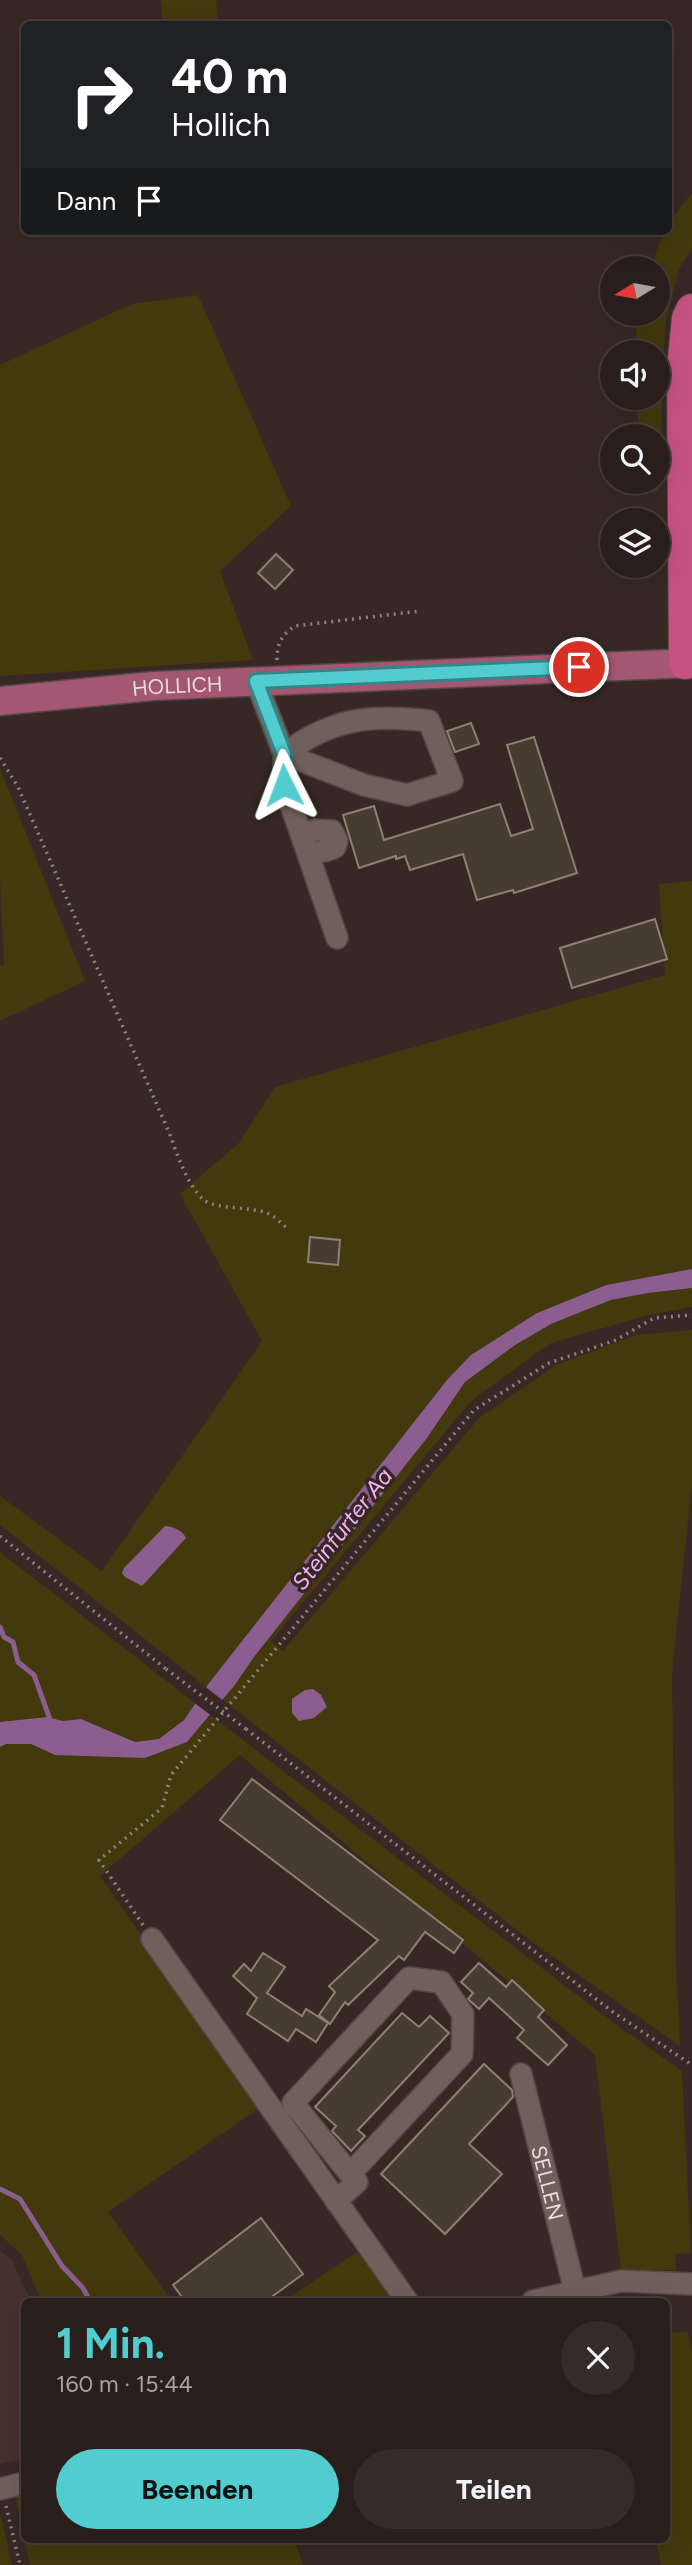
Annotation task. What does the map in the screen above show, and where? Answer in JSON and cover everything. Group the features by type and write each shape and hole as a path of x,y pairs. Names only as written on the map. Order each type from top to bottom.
{"highway":[{"path":"690,659 683,369 688,318 692,310"}],"main road":[{"name":"HOLLICH","path":"0,701 153,686 690,659"}],"street":[{"path":"266,680 284,754 284,785 337,938"},
{"path":"389,716 429,721 452,781 407,794 364,785 284,754 309,736 343,723 389,716"},
{"path":"152,1939 405,2298"},
{"path":"336,2200 357,2182 350,2174 293,2103 409,1978 441,1982 463,2014 462,2054 350,2174"},
{"name":"SELLEN","path":"521,2074 575,2291"},
{"path":"546,2298 621,2281 692,2284"},
{"path":"1,2488 21,2484"}],"path":[{"path":"266,680 277,646 284,634 295,626 420,611"},
{"path":"0,758 18,787 182,1167 203,1199 215,1205 242,1207 270,1214 289,1230"},
{"path":"152,1939 99,1860 162,1808 171,1775 474,1410 549,1363 616,1340 654,1318 692,1315"},
{"path":"0,1535 166,1670 613,2012 692,2065"},
{"path":"1,2488 20,2565"}],"shaded area":[{"path":"161,0 216,0 219,21 163,21"},
{"path":"692,193 692,248 679,269 670,305 670,256 655,256 664,235 672,235 672,220"},
{"path":"198,295 291,506 220,571 253,660 0,676 0,365 132,304"},
{"path":"636,326 665,326 664,340 637,340"},
{"path":"638,410 662,410 661,424 638,424"},
{"path":"0,768 85,981 0,1021 0,966 4,965 0,879"},
{"path":"692,881 692,1269 606,1285 537,1313 447,1380 206,1687 0,1525 0,1496 102,1571 262,1341 180,1194 239,1143 275,1087 665,975 659,884"},
{"path":"692,1288 692,1307 649,1315 551,1343 472,1400 271,1641 283,1651 479,1418 556,1365 636,1335 692,1330 692,1482 672,1674 676,1961 680,2046 536,1945 223,1700 427,1438 465,1382 515,1345 551,1324 611,1300"},
{"path":"0,1552 195,1703 184,1720 159,1739 135,1742 81,1719 63,1721 47,1717 0,1722"},
{"path":"210,1715 614,2023 682,2071 691,2253 675,2254 676,2270 621,2270 595,2055 240,1755 100,1876 261,2107 108,2212 170,2298 40,2298 22,2255 0,2235 0,1747 6,1744 31,1744 55,1755 187,1742"},
{"path":"0,2251 11,2259 30,2298 21,2298 21,2460 0,2464"},
{"path":"357,2252 392,2298 288,2298"},
{"path":"688,2332 692,2352 692,2565 661,2565 657,2543 670,2543 670,2333"},
{"path":"21,2495 21,2523 15,2496"},
{"path":"0,2512 12,2565 0,2565"},
{"path":"25,2543 295,2543 303,2565 30,2565"}],"water":[{"name":"Steinfurter Aa","path":"692,1269 692,1288 611,1300 551,1324 515,1345 465,1382 427,1438 234,1686 187,1742 145,1758 55,1755 31,1744 6,1744 0,1747 0,1722 47,1717 63,1721 81,1719 135,1742 159,1739 184,1720 209,1683 447,1380 471,1355 537,1313 606,1285"},
{"path":"165,1526 177,1529 186,1538 142,1586 125,1577 122,1573 124,1568"},
{"path":"313,1689 321,1695 327,1707 314,1718 299,1721 292,1713 292,1699 305,1690"}],"pier":[{"path":"203,1685 225,1702 213,1717 192,1701"}],"building":[{"path":"276,554 293,570 275,589 258,573"},
{"path":"471,723 479,744 455,752 447,731"},
{"path":"534,737 577,873 514,893 513,890 477,900 463,854 410,870 405,856 396,859 396,856 359,868 343,815 374,806 384,840 500,804 511,836 533,829 507,745"},
{"path":"655,919 667,959 572,988 560,948"},
{"path":"310,1237 340,1240 338,1265 308,1262"},
{"path":"252,1779 463,1940 454,1953 425,1932 404,1960 399,1956 348,2005 345,2002 330,2024 319,2015 335,1992 329,1986 378,1940 220,1820"},
{"path":"263,1953 285,1967 267,1993 302,2016 306,2009 328,2023 316,2042 296,2029 288,2041 247,2014 257,1998 233,1976 244,1964 251,1971"},
{"path":"479,1963 506,1987 512,1980 544,2010 538,2017 567,2045 548,2065 517,2038 524,2030 489,1998 479,2009 468,1999 473,1993 461,1982"},
{"path":"402,2013 419,2027 430,2016 449,2033 358,2130 365,2136 351,2151 332,2131 336,2126 315,2107"},
{"path":"484,2064 512,2090 513,2097 469,2144 502,2174 445,2234 381,2174"},
{"path":"261,2218 303,2274 270,2298 183,2298 173,2285"}],"waterway":[{"path":"0,1627 4,1637 13,1642 18,1662 34,1675 51,1722"},
{"path":"0,2189 20,2199 62,2266 83,2288 88,2298"}],"route":[{"path":"284,785 284,754 256,681 579,667"}]}
